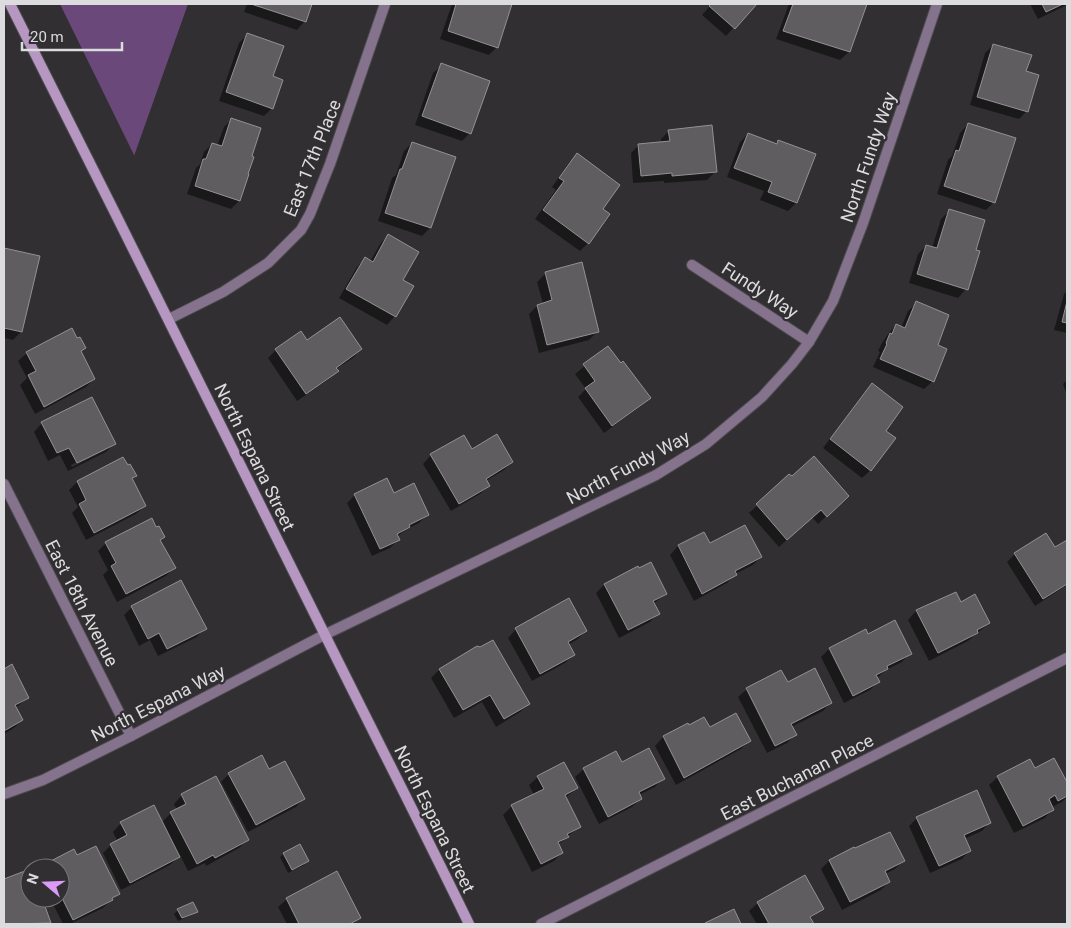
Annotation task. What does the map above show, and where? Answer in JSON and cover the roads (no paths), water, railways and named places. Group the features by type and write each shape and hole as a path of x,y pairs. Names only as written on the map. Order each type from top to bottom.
{"street":[{"name":"North Espana Street","path":"10,4 169,319 324,635 414,810 469,924"},
{"name":"East 17th Place","path":"169,319 223,292 268,263 301,230 310,214 330,164 386,4"},
{"name":"North Fundy Way","path":"324,635 656,474 706,444 762,398 809,342 833,301 863,223 937,4"},
{"name":"Fundy Way","path":"692,265 809,342"},
{"name":"East 18th Avenue","path":"4,484 131,736"},
{"name":"North Espana Way","path":"4,794 43,780 324,635"},
{"name":"East Buchanan Place","path":"541,924 1067,658"}]}
